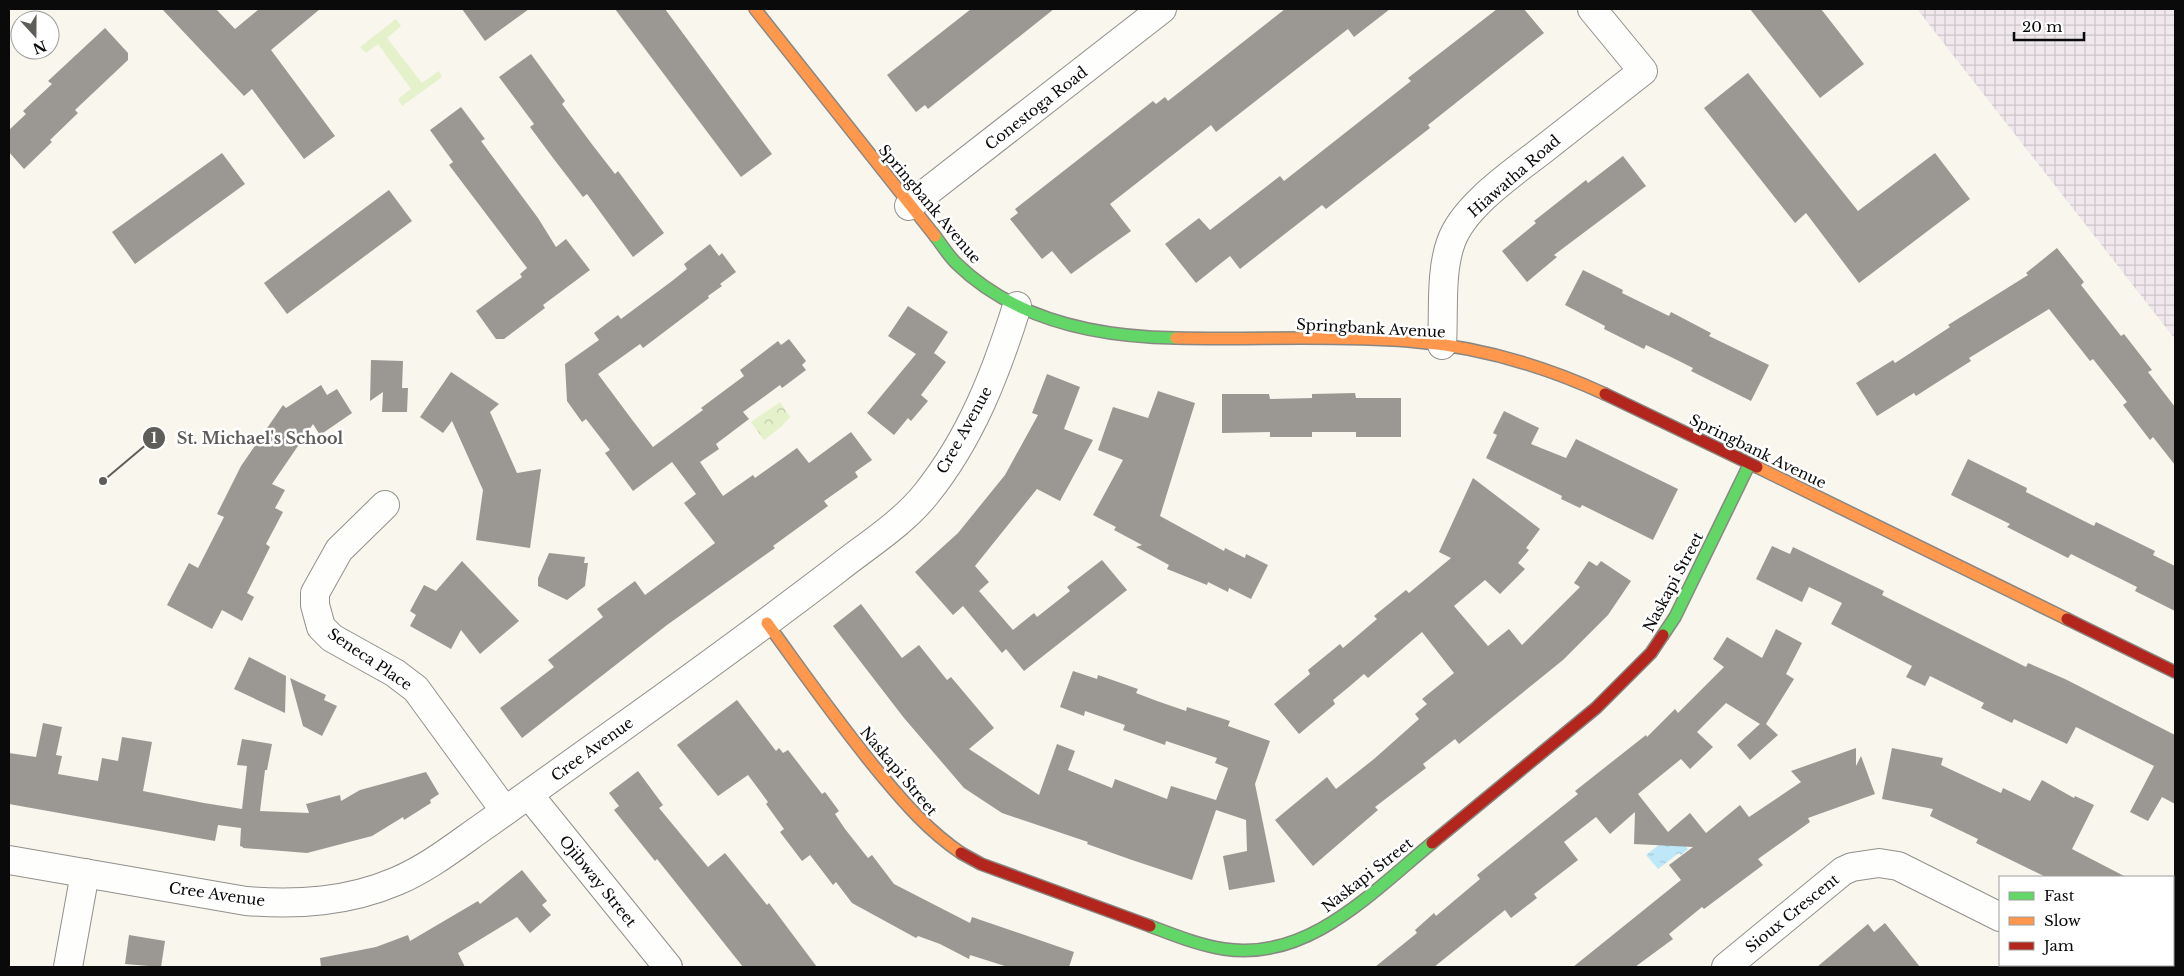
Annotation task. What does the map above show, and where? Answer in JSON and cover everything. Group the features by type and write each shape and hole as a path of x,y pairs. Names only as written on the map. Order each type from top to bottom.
{"main road":[{"name":"Springbank Avenue","path":"755,9 909,206 966,272 986,288 1017,306 1070,327 1137,337 1343,339 1442,345 1497,355 1556,373 1594,388 2175,672"},
{"name":"Naskapi Street","path":"767,623 846,730 906,806 932,833 951,847 981,864 1194,942 1225,949 1262,950 1296,942 1345,914 1596,708 1628,677 1651,653 1675,617 1749,465"}],"street":[{"name":"Conestoga Road","path":"909,206 1162,9"},
{"name":"Hiawatha Road","path":"1442,345 1446,265 1451,240 1458,227 1476,205 1512,174 1643,71 1592,9"},
{"name":"Cree Avenue","path":"9,860 246,901 293,903 323,901 375,890 415,873 529,795 767,623 901,519 925,495 946,468 979,411 994,376 1017,306"},
{"name":"Seneca Place","path":"385,505 339,550 315,593 315,605 321,627 332,638 395,673 416,689 505,811"},
{"name":"Ojibway Street","path":"529,795 668,967"},
{"name":"Sioux Crescent","path":"1726,967 1843,870 1852,867 1879,863 1898,866 1999,916"},
{"path":"68,967 85,873"}],"shaded area":[{"path":"1917,9 2175,9 2175,339"}],"green space":[{"path":"396,19 401,26 387,38 422,83 439,71 442,77 402,106 398,99 411,89 378,44 366,53 360,47"},
{"path":"780,402 790,417 781,427 764,440 751,422"}],"water":[{"path":"1674,833 1688,849 1681,855 1679,853 1658,869 1646,855"}],"building":[{"path":"162,9 216,9 235,29 259,9 320,9 271,50 335,136 304,159 252,89 244,96"},
{"path":"462,9 529,9 485,41"},
{"path":"615,9 665,9 772,154 741,177"},
{"path":"971,9 1054,9 928,109 925,105 916,112 887,75"},
{"path":"1285,9 1390,9 1354,37 1348,29 1216,132 1211,125 1110,204 1131,231 1071,274 1052,251 1042,259 1010,219 1018,213 1015,209 1153,101 1156,104 1165,97 1168,101"},
{"path":"1497,9 1524,9 1544,33 1428,125 1430,128 1326,209 1322,205 1240,269 1230,256 1196,283 1165,244 1199,218 1210,230 1280,176 1284,181 1411,81 1408,78"},
{"path":"1750,9 1821,9 1864,64 1820,98"},
{"path":"105,28 128,53 128,60 75,110 78,113 24,169 9,152 9,130 26,114 23,111 52,84 48,81"},
{"path":"531,54 565,101 562,104 615,174 618,171 664,233 633,257 587,194 583,197 553,158 530,127 534,124 499,77"},
{"path":"1748,73 1858,211 1935,153 1970,199 1859,283 1806,213 1795,223 1704,108"},
{"path":"461,107 485,139 481,141 538,218 556,247 566,239 590,270 543,305 545,308 504,339 496,339 476,311 522,277 520,274 527,268 449,165 453,162 430,130"},
{"path":"222,153 245,184 135,264 112,232"},
{"path":"1623,156 1646,186 1554,255 1557,257 1527,282 1502,251 1536,223 1534,221 1586,180 1588,183"},
{"path":"389,190 412,221 287,314 264,283"},
{"path":"710,244 719,256 722,253 736,272 720,284 722,286 708,296 709,298 643,348 640,344 598,374 633,421 653,447 703,410 701,408 744,376 740,370 778,341 781,345 789,339 806,361 802,365 806,370 782,388 780,385 743,412 749,419 716,444 719,449 700,462 723,496 753,475 755,478 797,448 809,463 851,432 872,460 855,472 858,477 824,501 828,506 773,546 775,548 667,625 522,738 500,708 554,667 548,660 603,617 597,609 635,581 645,595 715,543 684,503 696,494 672,462 633,491 605,453 610,450 586,419 582,422 567,401 565,364 599,340 594,333 618,315 621,319 672,281 687,269 684,264"},
{"path":"2057,248 2084,282 2081,285 2121,336 2124,334 2152,370 2148,372 2175,407 2175,465 2153,437 2150,440 2123,405 2127,402 2093,359 2090,361 2049,309 1969,358 1971,361 1916,396 1914,393 1877,416 1856,383 1893,360 1895,363 1950,327 1948,325 2028,275 2026,273"},
{"path":"1583,270 1623,290 1622,293 1669,316 1671,312 1711,333 1709,336 1769,365 1751,401 1691,371 1693,368 1673,358 1646,345 1644,349 1604,329 1605,326 1565,305"},
{"path":"908,306 948,332 934,353 946,362 921,395 928,401 911,421 908,418 894,435 867,413 916,354 888,336"},
{"path":"371,360 403,361 402,388 408,388 407,412 382,412 383,392 370,401"},
{"path":"451,372 499,404 490,412 517,473 541,469 530,548 476,540 483,490 452,421 443,433 420,417"},
{"path":"1047,374 1080,387 1064,429 1093,440 1060,501 1037,489 975,566 989,582 979,591 1013,630 1034,613 1037,617 1070,591 1067,587 1102,560 1127,590 1024,671 1006,649 1002,653 963,606 953,615 915,572 958,533 1005,475 1038,415 1032,413"},
{"path":"321,385 327,395 337,389 352,413 320,435 313,424 272,484 285,490 275,508 283,512 266,544 270,547 247,593 254,597 242,621 222,610 212,629 167,605 189,563 198,568 224,517 217,514 241,466 283,405 286,408"},
{"path":"1158,391 1195,403 1160,516 1224,551 1225,548 1245,558 1246,554 1268,565 1251,599 1229,588 1228,592 1208,582 1207,585 1167,569 1169,565 1136,547 1142,545 1114,530 1116,527 1093,515 1123,460 1098,450 1113,407 1148,418"},
{"path":"1355,393 1356,398 1401,398 1401,437 1356,437 1356,432 1312,432 1312,437 1270,437 1270,432 1222,433 1222,394 1269,394 1270,399 1312,398 1312,394"},
{"path":"1504,411 1539,428 1531,444 1566,458 1576,439 1678,489 1653,540 1582,505 1580,508 1561,499 1562,496 1486,458 1497,435 1493,433"},
{"path":"1968,459 2027,488 2026,492 2094,526 2096,522 2155,551 2153,555 2175,566 2175,611 2135,591 2137,587 2071,554 2068,558 2007,527 2010,524 1951,495"},
{"path":"1473,478 1540,529 1526,548 1529,550 1518,563 1525,569 1500,594 1485,580 1454,606 1488,646 1509,629 1522,645 1580,587 1574,583 1589,561 1597,566 1601,561 1631,581 1608,615 1563,660 1459,744 1455,739 1423,764 1426,768 1375,807 1378,810 1313,866 1275,820 1327,777 1336,789 1374,759 1419,719 1415,714 1427,704 1422,699 1454,673 1422,632 1368,678 1364,674 1333,700 1335,704 1299,734 1274,704 1310,674 1308,670 1340,644 1343,648 1377,619 1374,616 1406,590 1409,593 1451,558 1439,552"},
{"path":"1772,546 1790,554 1793,547 1884,591 1882,595 2026,667 2028,663 2065,679 2175,735 2175,804 2162,797 2148,821 2130,812 2154,766 2076,727 2067,744 2014,719 2012,723 1981,708 1984,703 1930,676 1925,686 1906,677 1912,666 1831,624 1842,603 1809,587 1802,602 1756,579"},
{"path":"549,553 585,557 584,563 588,563 585,586 567,600 538,586 538,578"},
{"path":"462,561 519,621 480,654 461,630 451,649 410,626 416,615 410,611 424,585 436,591"},
{"path":"861,604 902,658 919,645 947,680 951,677 994,728 969,749 1039,795 1057,744 1075,751 1068,770 1112,788 1115,779 1167,799 1171,786 1216,800 1228,768 1215,763 1217,758 1166,741 1165,745 1123,730 1125,725 1085,711 1084,716 1060,707 1073,671 1097,679 1098,675 1138,689 1136,693 1186,711 1187,707 1230,721 1228,726 1270,741 1255,784 1275,882 1229,890 1223,856 1247,851 1246,820 1216,810 1192,880 1002,813 964,788 904,718 833,626"},
{"path":"1776,629 1802,643 1786,674 1794,679 1766,724 1778,735 1750,760 1737,745 1760,724 1726,703 1697,732 1713,747 1690,769 1681,759 1638,794 1668,832 1690,813 1706,833 1740,805 1749,817 1801,782 1791,771 1856,748 1856,766 1861,756 1875,794 1808,818 1810,822 1758,859 1763,865 1704,909 1702,907 1669,934 1673,939 1635,967 1573,967 1681,880 1669,865 1693,847 1634,844 1635,812 1610,834 1596,817 1564,842 1578,860 1534,894 1537,898 1511,918 1505,910 1434,967 1375,967 1417,933 1415,930 1434,913 1436,916 1480,879 1477,875 1578,794 1575,791 1646,735 1647,737 1675,709 1678,713 1724,667 1713,659 1727,637 1762,658"},
{"path":"249,657 286,676 285,713 234,689"},
{"path":"290,678 326,695 324,700 337,706 322,736 303,726"},
{"path":"737,700 776,751 779,748 783,753 788,750 822,794 825,792 839,811 835,814 845,829 868,858 872,855 894,884 970,923 972,917 1074,952 1069,967 1008,967 970,955 969,959 940,944 918,936 916,938 852,903 836,882 833,885 810,855 802,861 780,832 784,829 766,804 768,802 748,775 718,796 677,745"},
{"path":"43,723 62,727 56,755 62,756 58,774 98,781 102,758 118,761 122,737 152,742 143,791 204,803 242,809 247,766 237,765 242,739 272,744 267,770 265,770 260,811 309,813 306,804 340,795 341,801 360,790 426,772 439,794 430,800 431,803 404,820 403,817 372,836 307,853 243,848 240,846 241,828 218,825 215,841 9,804 9,753 36,757"},
{"path":"1892,748 1943,758 1941,765 2001,793 2003,788 2030,801 2042,780 2074,798 2075,796 2094,805 2072,849 2124,876 2044,876 1976,843 1978,839 1930,816 1933,809 1882,799"},
{"path":"638,771 663,805 659,808 708,867 725,853 767,905 769,903 817,967 743,967 657,859 655,861 614,810 619,806 609,793"},
{"path":"522,870 547,901 542,905 551,915 530,933 517,917 458,953 465,967 321,967 320,958 376,947 408,935 410,941 478,901 480,904"},
{"path":"1885,923 1920,967 1817,967 1868,924 1874,932"},
{"path":"129,935 165,941 161,967 125,964"}],"traffic: fast":[{"path":"935,236 956,263 979,283 1004,299 1031,312 1058,322 1087,329 1117,334 1176,338"},
{"path":"1663,635 1675,617 1749,465"},
{"path":"1150,926 1195,942 1224,949 1255,950 1284,945 1311,934 1362,902 1432,843"}],"traffic: slow":[{"path":"755,9 935,236"},
{"path":"1176,338 1350,338 1408,341 1459,347 1508,358 1533,366 1605,394"},
{"path":"1757,467 2067,619"},
{"path":"767,623 838,720 891,787 929,827 961,853"}],"traffic: jam":[{"path":"1605,394 1757,467"},
{"path":"2067,619 2175,672"},
{"path":"1432,843 1596,708 1651,653 1663,635"},
{"path":"961,853 981,864 1150,926"}],"place":[{"name":"St. Michael's School","path":"103,481"}]}
